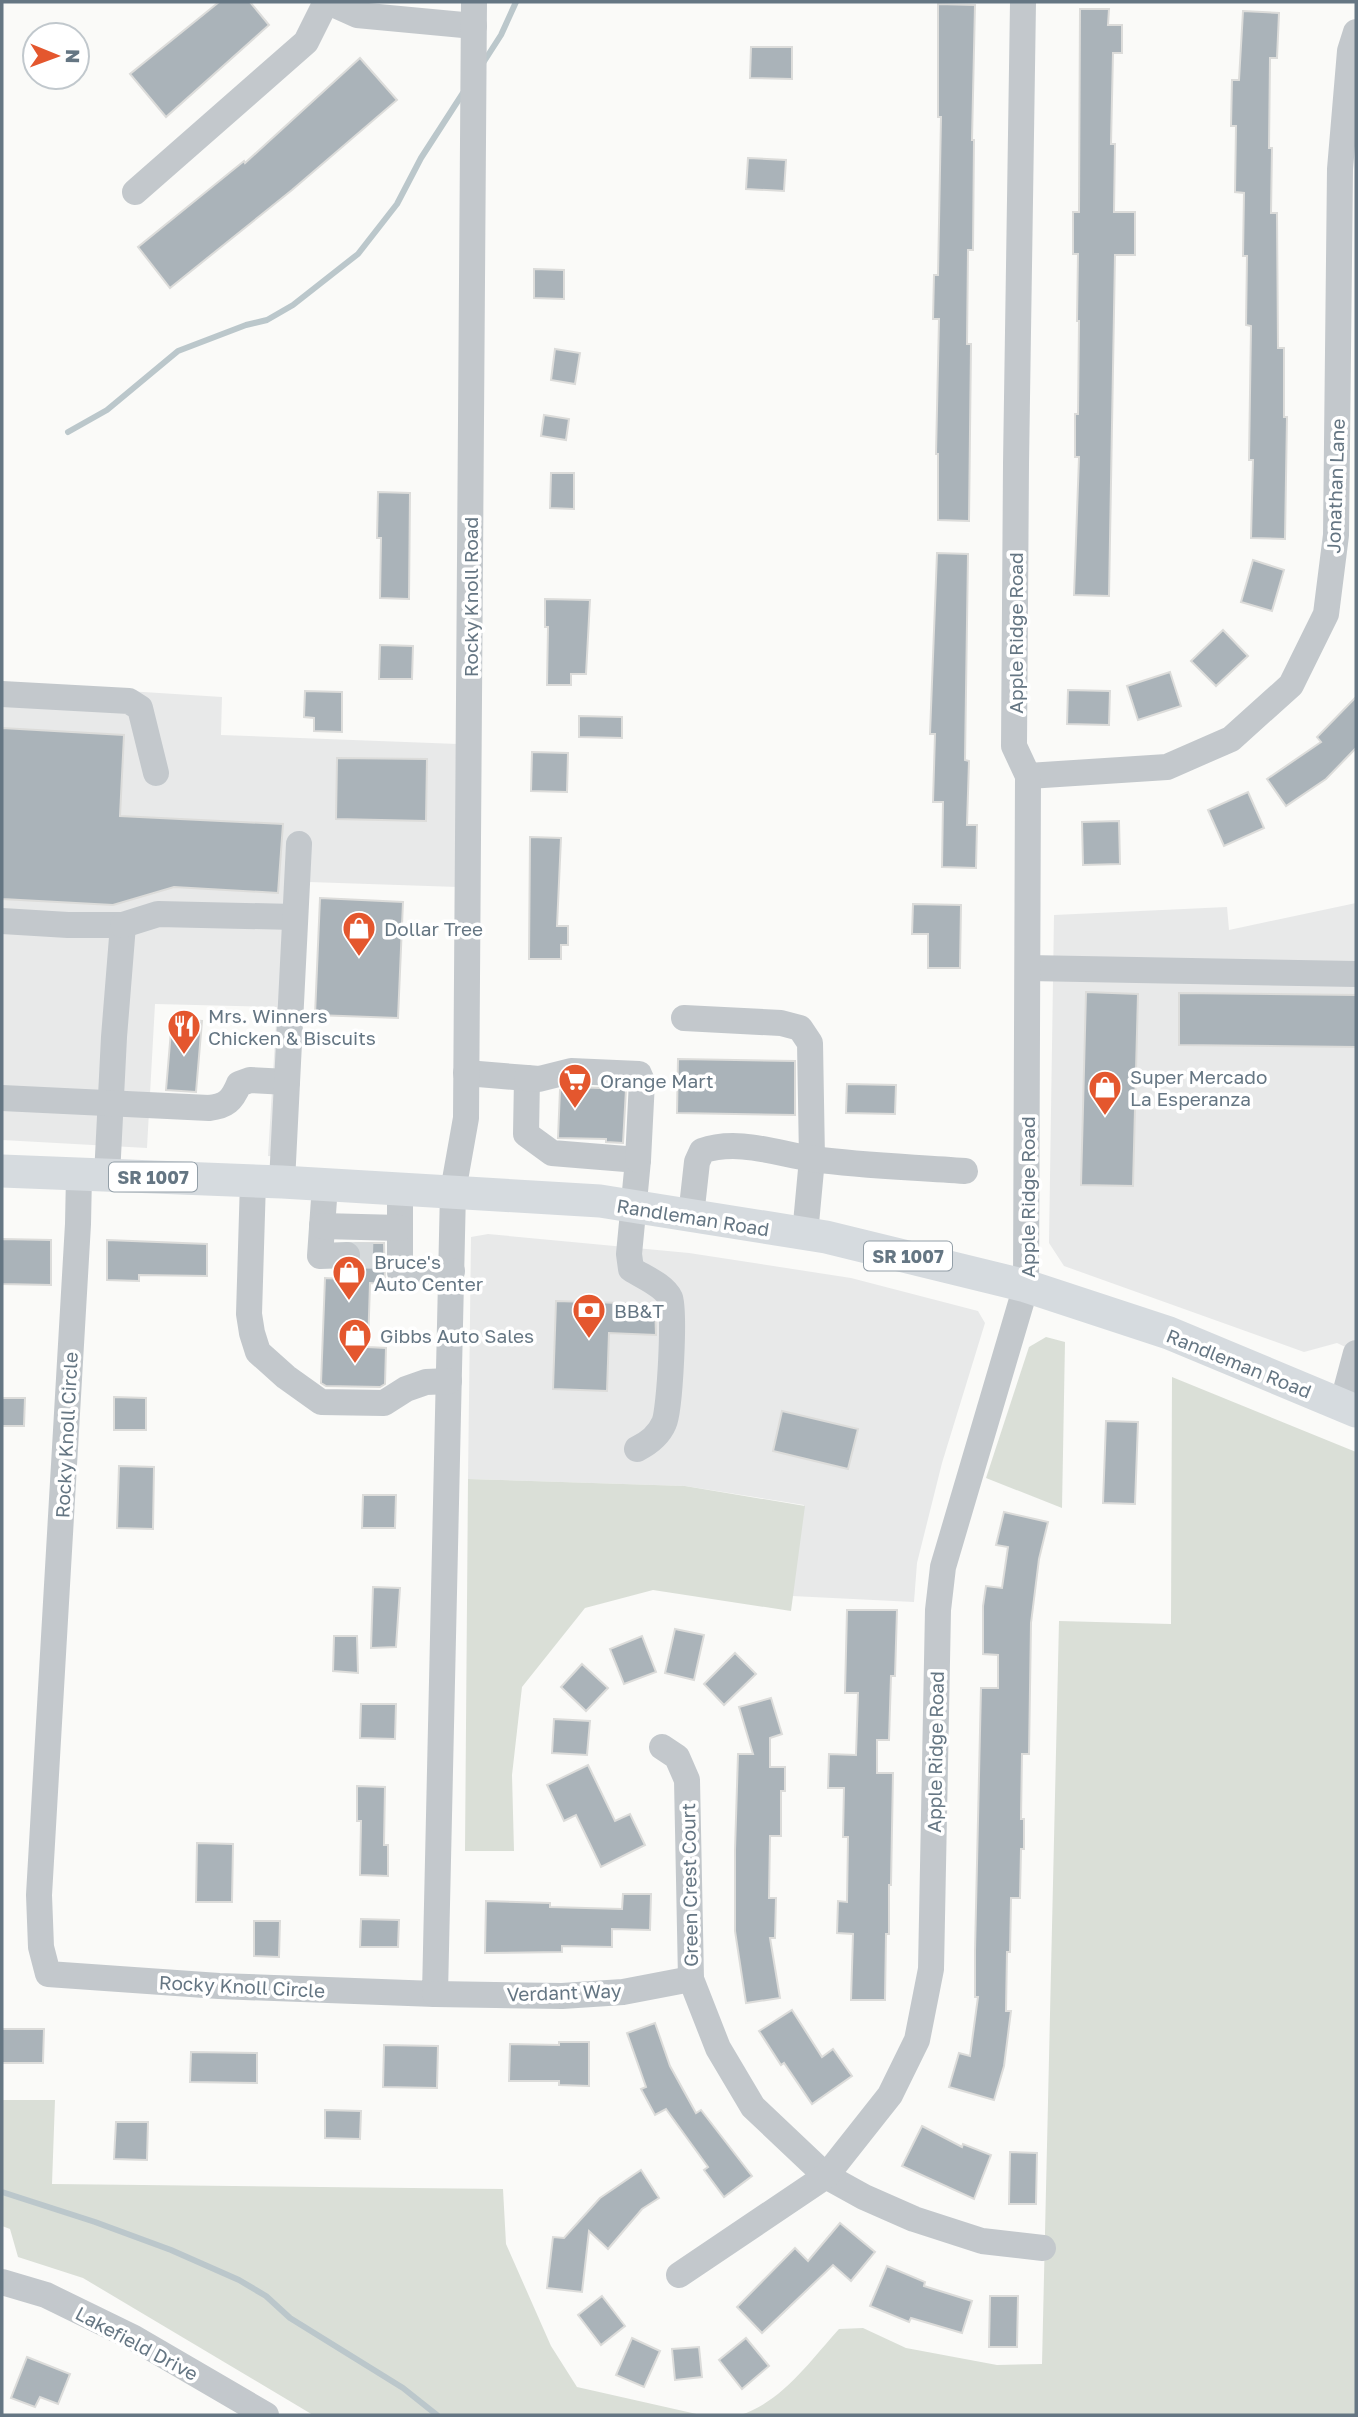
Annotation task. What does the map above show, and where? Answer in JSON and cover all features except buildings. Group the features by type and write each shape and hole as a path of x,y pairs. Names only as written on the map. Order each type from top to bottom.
{"main road":[{"name":"Randleman Road","path":"2,1171 453,1191 600,1202 805,1234 922,1259 1026,1286 1169,1333 1349,1408"}],"street":[{"path":"135,192 306,42 327,2 357,15 474,14"},
{"name":"Apple Ridge Road","path":"679,2275 825,2176 890,2095 917,2040 931,1969 938,1610 943,1567 1026,1286 1028,776 1014,746 1023,2"},
{"name":"Rocky Knoll Road","path":"453,1191 466,1118 474,14"},
{"name":"Jonathan Lane","path":"1028,776 1167,767 1231,739 1291,685 1326,614 1336,535 1340,169 1350,51 1356,32"},
{"path":"2,694 129,701 140,708 156,773"},
{"path":"299,844 287,1082 267,1182 249,1314 252,1333 258,1352 286,1377 321,1402 384,1403 406,1389 426,1382 449,1381"},
{"path":"2,921 123,925 158,914 295,917"},
{"path":"93,1175 111,1103 123,925"},
{"path":"1028,968 1356,974"},
{"path":"684,1018 781,1023 800,1028 810,1043 812,1159 805,1234"},
{"path":"466,1073 539,1079 571,1071 639,1074 642,1081 629,1254 631,1269 663,1289 671,1299 672,1315 668,1408 664,1423 650,1443 637,1449"},
{"path":"527,1078 526,1134 533,1141 552,1153 638,1160"},
{"path":"2,1098 209,1108 223,1107 233,1098 239,1084 250,1080 287,1082"},
{"path":"691,1216 697,1162 702,1151 715,1146 778,1150 812,1159 965,1171"},
{"name":"Rocky Knoll Circle","path":"93,1175 78,1224 39,1895 41,1947 48,1974 219,1986 435,1994"},
{"path":"325,1185 320,1255 347,1255"},
{"path":"400,1189 400,1228 393,1258 400,1272 452,1271"},
{"path":"435,1994 453,1191"},
{"path":"322,1226 400,1228"},
{"path":"1349,1408 1356,1353"},
{"name":"Green Crest Court","path":"662,1748 677,1758 687,1780 691,1979 718,2048 753,2107 825,2176 864,2197 914,2219 982,2241 1043,2248"},
{"name":"Verdant Way","path":"435,1994 562,1996 623,1992 691,1979"},
{"name":"Lakefield Drive","path":"2,2283 46,2295 68,2305 134,2339 256,2412"}],"shaded area":[{"path":"2,683 222,697 221,735 458,744 458,887 309,882 295,1157 268,1156 277,1007 155,1004 147,1148 2,1140"},
{"path":"1356,903 1356,1352 1337,1343 1304,1352 1064,1266 1049,1243 1054,915 1227,907 1229,930"},
{"path":"488,1234 689,1253 851,1278 978,1311 985,1323 942,1463 917,1563 914,1602 792,1596 804,1505 685,1486 468,1479 471,1237"},
{"path":"1046,1337 1065,1342 1062,1508 986,1478 1029,1347"},
{"path":"1172,1377 1356,1452 1356,2415 740,2415 769,2401 782,2391 839,2329 863,2328 906,2348 997,2365 1042,2364 1059,1621 1171,1624"},
{"path":"468,1479 685,1486 805,1506 791,1611 653,1590 585,1608 522,1687 512,1775 514,1851 465,1851"},
{"path":"2,2100 55,2100 52,2184 503,2189 506,2244 551,2346 577,2387 701,2415 313,2415 83,2278 18,2257 10,2229 2,2226"}],"waterway":[{"path":"483,63 501,35 516,2"},
{"path":"68,432 107,410 178,351 246,325 267,320 293,305 358,254 397,204 421,158 463,93"},
{"path":"2,2192 171,2250 239,2280 266,2296 290,2318 403,2388 437,2415"}],"tunnel":[{"path":"347,1255 386,1256"}],"place":[{"name":"Dollar Tree","path":"359,958"},
{"name":"Mrs. Winners Chicken & Biscuits","path":"184,1056"},
{"name":"Orange Mart","path":"575,1110"},
{"name":"Super Mercado La Esperanza","path":"1105,1117"},
{"name":"Bruce's Auto Center","path":"349,1302"},
{"name":"BB&T","path":"589,1340"},
{"name":"Gibbs Auto Sales","path":"355,1365"}]}
